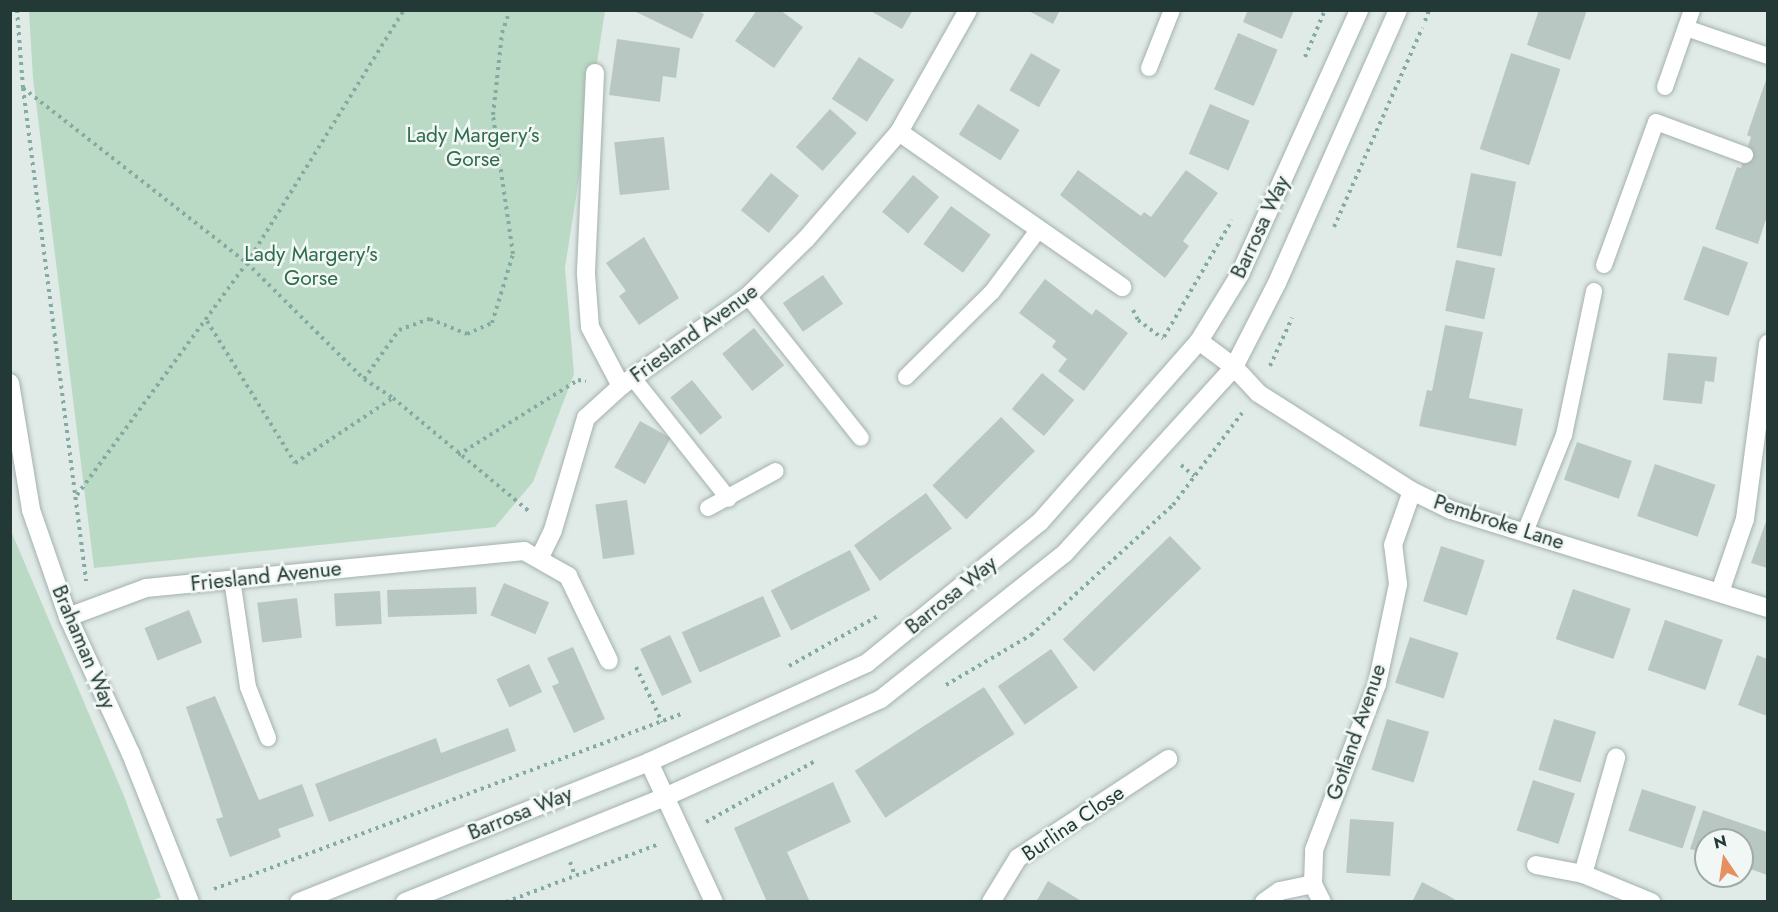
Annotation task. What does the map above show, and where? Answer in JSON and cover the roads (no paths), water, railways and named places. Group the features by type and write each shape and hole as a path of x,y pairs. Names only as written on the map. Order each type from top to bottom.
{"street":[{"name":"Friesland Avenue","path":"540,557 552,530 586,418 627,382 748,296 806,239 899,132 968,10"},
{"name":"Barrosa Way","path":"299,902 649,762 675,748 867,663 1040,522 1187,358 1199,341 1240,274 1359,10"},
{"name":"Barrosa Way","path":"405,902 665,797 881,699 1065,554 1234,368 1282,272 1398,10"},
{"path":"595,73 586,274 590,327 627,382"},
{"path":"899,132 1122,287"},
{"name":"Pembroke Lane","path":"1199,341 1234,368 1258,393 1412,491 1451,510 1767,608"},
{"path":"1720,592 1744,519 1767,344"},
{"name":"Brahaman Way","path":"10,383 31,510 68,616 131,754 189,900"},
{"name":"Gotland Avenue","path":"1322,902 1313,884 1314,850 1377,684 1398,584 1393,545 1412,491"},
{"name":"Friesland Avenue","path":"68,616 96,604 146,588 524,551 540,557 568,576 609,661"},
{"path":"1583,874 1616,758"},
{"name":"Burlina Close","path":"991,902 1018,858 1168,759"},
{"path":"649,762 714,902"},
{"path":"1536,865 1583,874 1651,902"},
{"path":"1264,902 1280,891 1313,884"}],"lane":[{"path":"1149,68 1172,10"},
{"path":"1665,87 1692,10"},
{"path":"1686,28 1767,56"},
{"path":"1604,265 1656,122 1745,155"},
{"path":"906,377 993,292 1039,229"},
{"path":"1525,532 1564,435 1594,291"},
{"path":"748,296 861,438"},
{"path":"627,382 729,499"},
{"path":"708,508 729,499 776,471"},
{"path":"232,579 248,687 268,738"}],"park label":[{"name":"Lady Margery’s Gorse","path":"473,147"},
{"name":"Lady Margery's Gorse","path":"311,266"}]}
